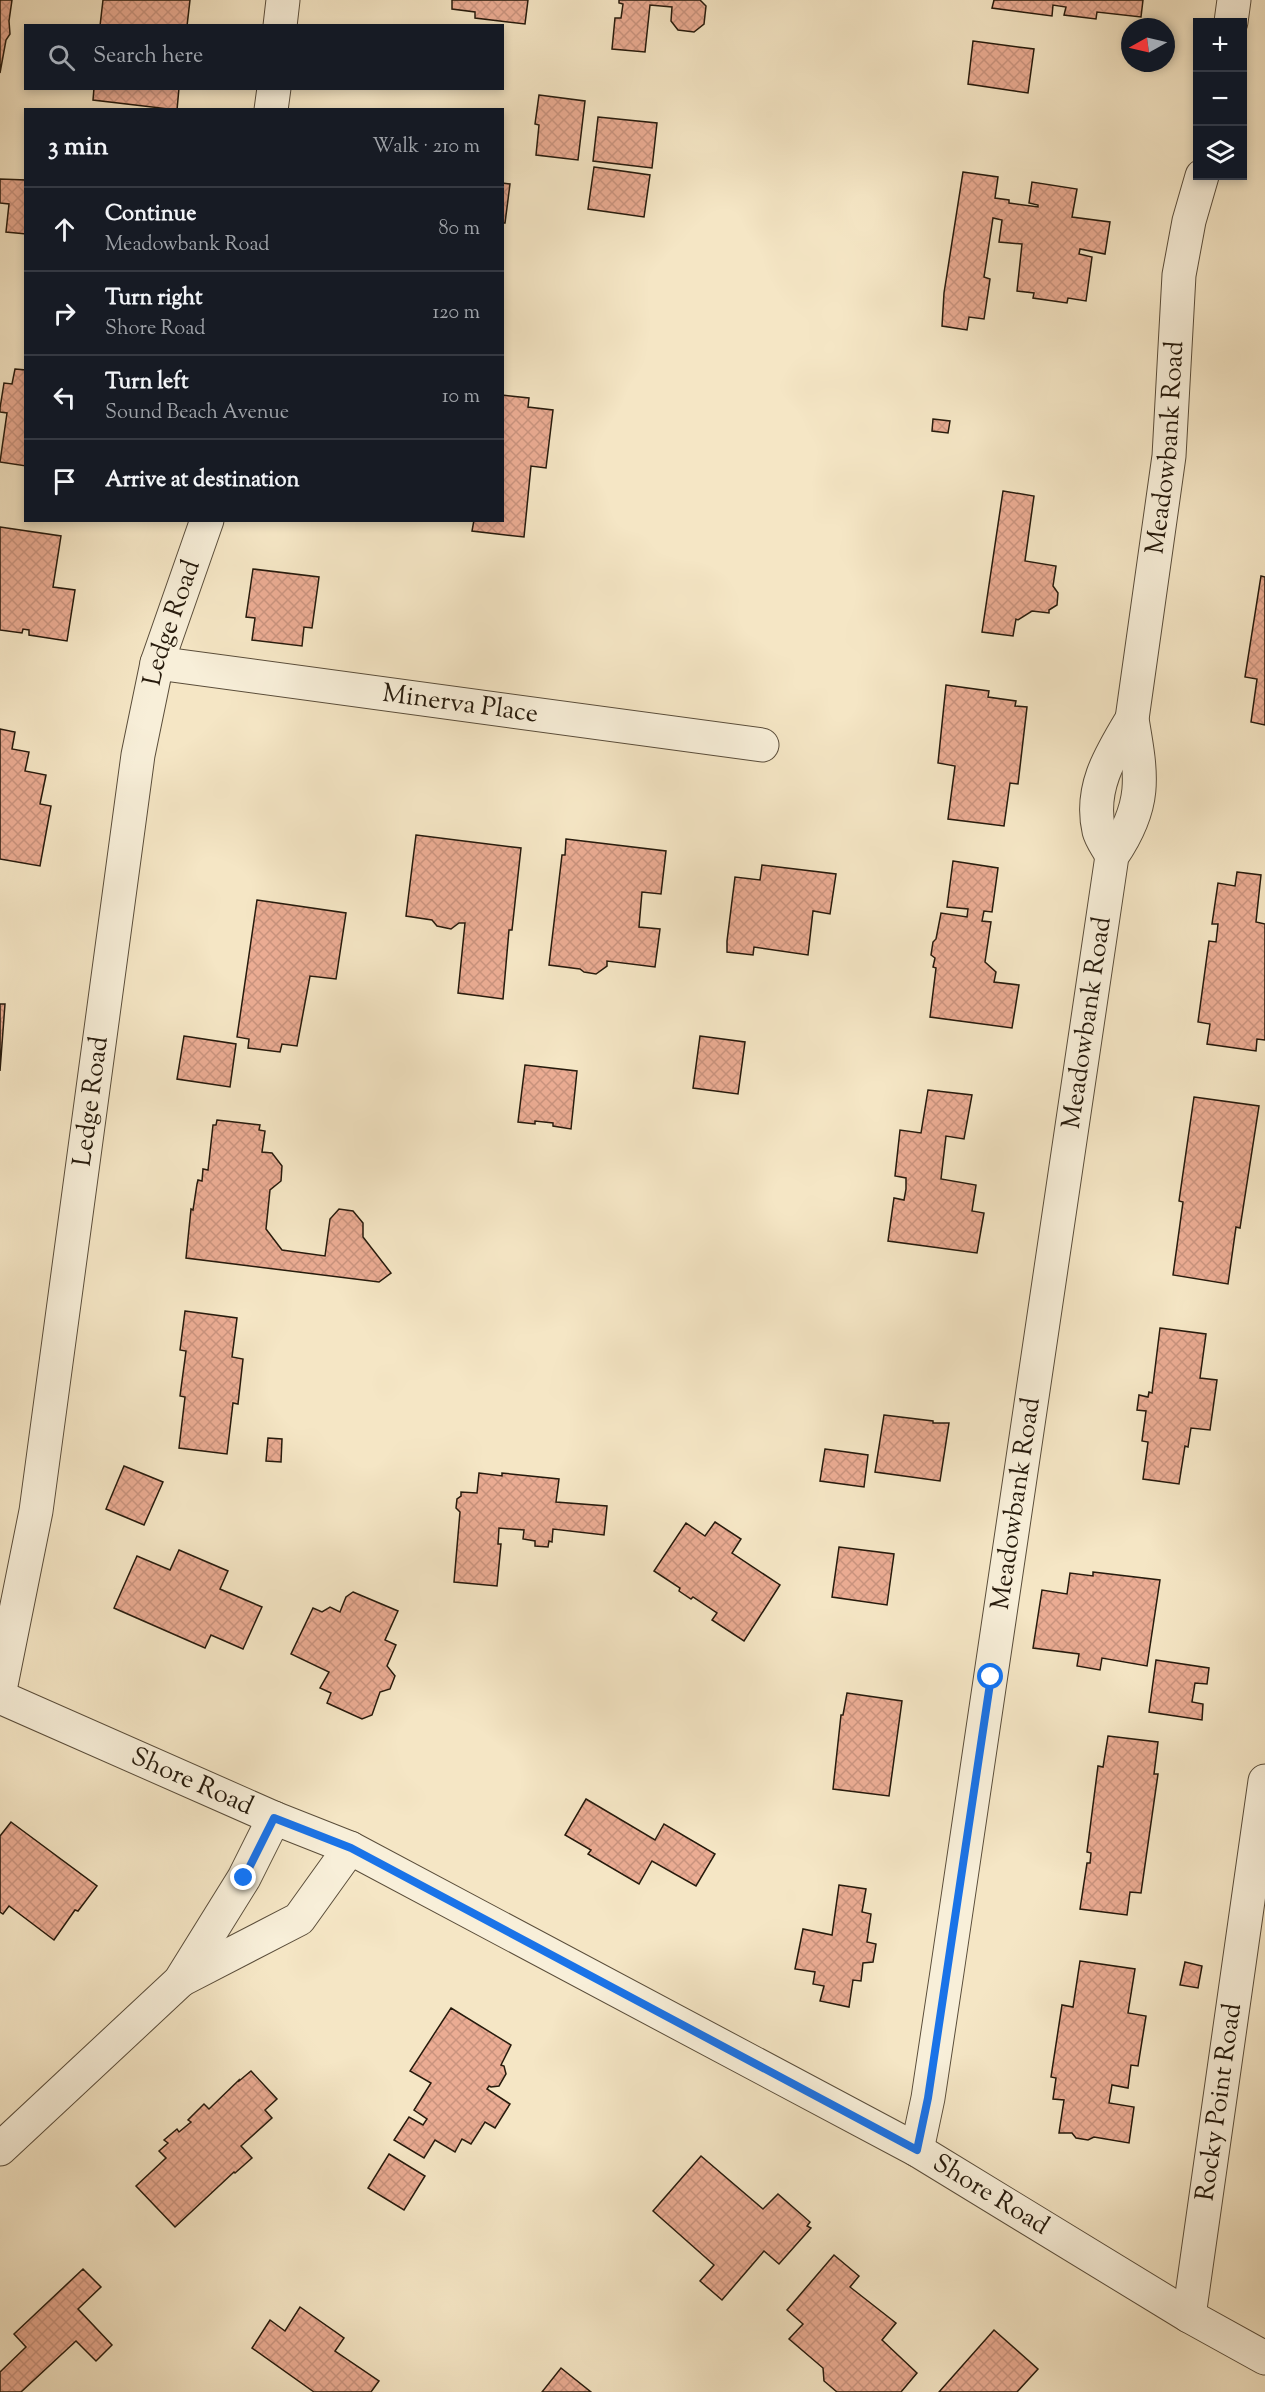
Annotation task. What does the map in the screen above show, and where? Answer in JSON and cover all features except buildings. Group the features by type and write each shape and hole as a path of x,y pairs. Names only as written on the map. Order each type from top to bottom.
{"street":[{"path":"280,24 283,0"},
{"path":"1232,18 1234,0"},
{"path":"271,108 274,90"},
{"name":"Meadowbank Road","path":"917,2150 928,2098 949,1962 1112,856 1126,834 1139,797 1139,759 1132,718 1168,456 1179,275 1189,221 1201,180"},
{"name":"Ledge Road","path":"0,1690 36,1511 134,778 158,663 206,522"},
{"name":"Minerva Place","path":"158,663 762,745"},
{"name":"Shore Road","path":"0,1697 274,1818 351,1848 917,2150 1188,2316 1265,2358"},
{"name":"Rocky Point Road","path":"1188,2316 1265,1781"},
{"path":"0,2149 180,1981 244,1878 274,1818"},
{"path":"180,1981 299,1918 351,1848"}],"route":[{"path":"244,1878 274,1818 351,1848 917,2150 928,2098 991,1677"}]}
